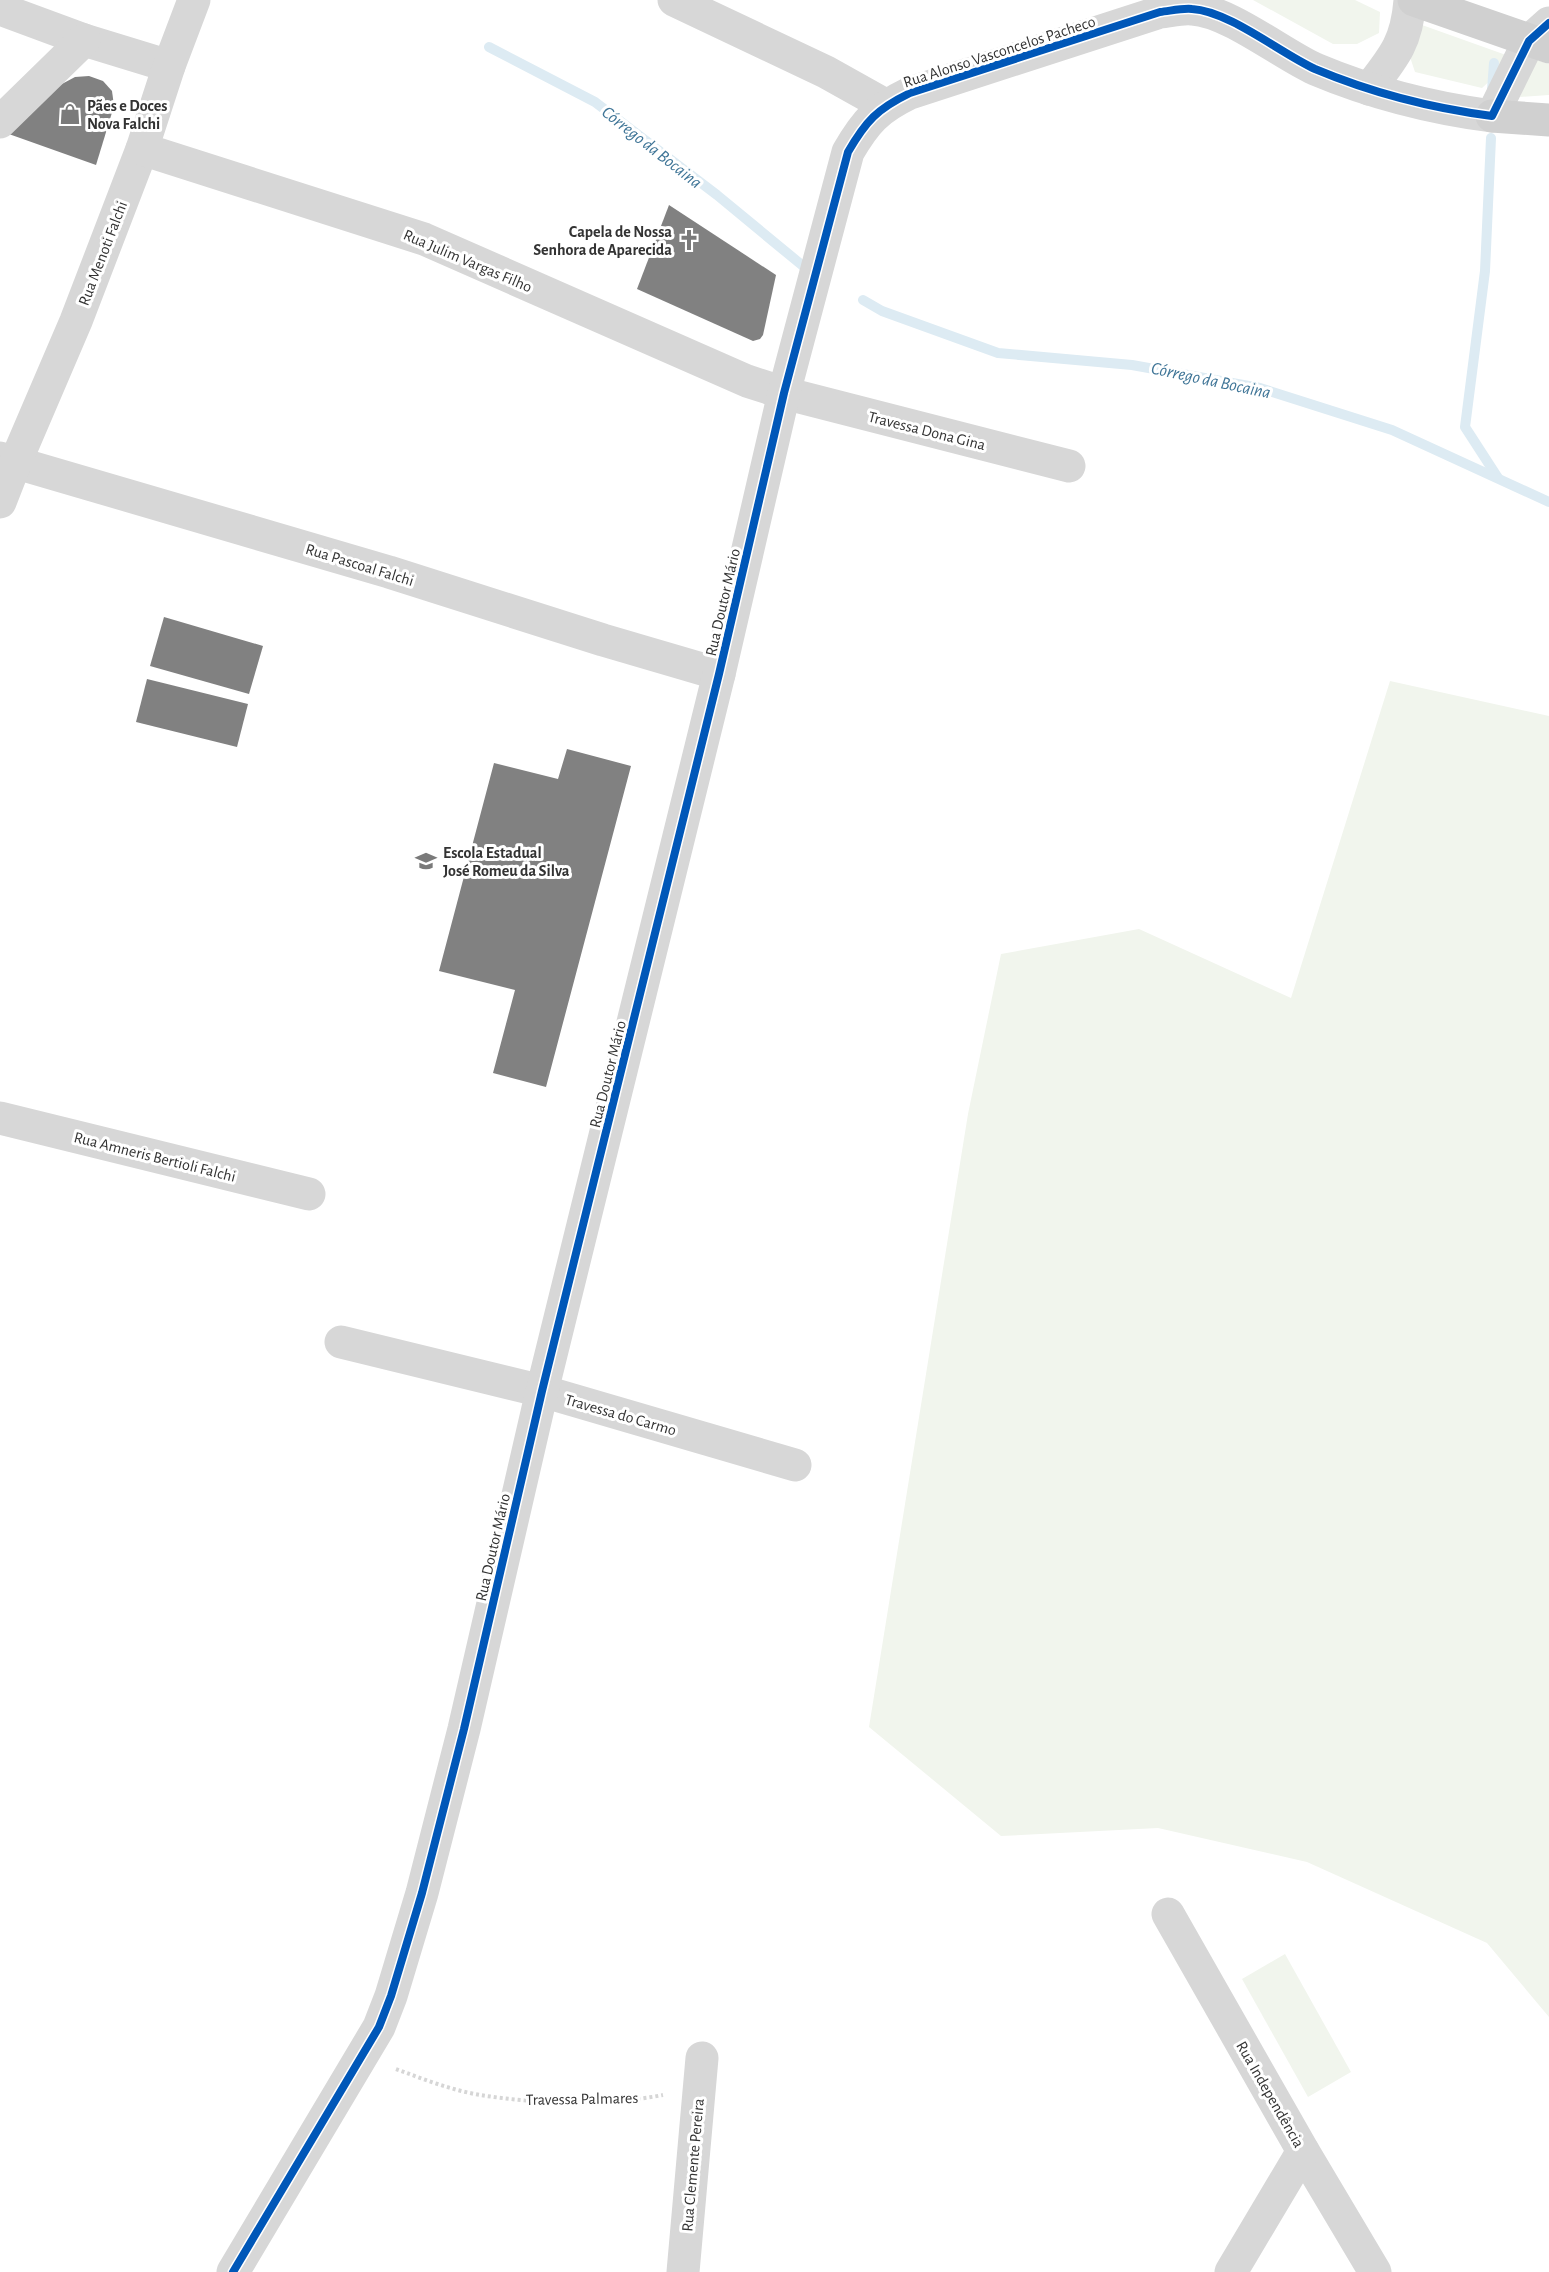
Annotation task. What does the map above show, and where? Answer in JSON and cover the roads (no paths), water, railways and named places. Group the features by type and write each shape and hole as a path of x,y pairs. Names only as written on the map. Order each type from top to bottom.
{"main road":[{"path":"1414,0 1542,37"},
{"path":"1492,116 1549,120"}],"street":[{"name":"Rua Menoti Falchi","path":"0,502 8,459 76,321 142,149 169,66 194,0"},
{"path":"674,0 826,72 885,105"},
{"path":"1369,89 1390,63 1403,40 1408,22 1410,0"},
{"path":"0,9 169,66"},
{"name":"Rua Alonso Vasconcelos Pacheco","path":"885,105 910,93 1160,12 1193,9 1222,17 1313,68 1369,89 1457,112 1492,116"},
{"path":"1492,116 1542,37"},
{"path":"0,122 84,39"},
{"name":"Rua Doutor Mário","path":"233,2272 379,2027 391,1996 422,1893 464,1729 542,1391 719,674 784,393 848,152 861,129 885,105"},
{"name":"Rua Julim Vargas Filho","path":"142,149 424,239 747,381 784,393"},
{"name":"Travessa Dona Gina","path":"784,393 1070,466"},
{"name":"Rua Pascoal Falchi","path":"8,459 389,572 719,674"},
{"name":"Rua Amneris Bertioli Falchi","path":"0,1118 309,1194"},
{"name":"Travessa do Carmo","path":"341,1342 542,1391 795,1465"},
{"name":"Rua Independência","path":"1168,1914 1303,2151 1376,2272"},
{"name":"Rua Clemente Pereira","path":"683,2272 701,2073"},
{"path":"1231,2272 1303,2151"}],"waterway":[{"name":"Córrego da Bocaina","path":"489,47 595,102 717,195 803,266"},
{"path":"1492,90 1494,63"},
{"path":"1491,138 1485,271 1465,427 1498,478"},
{"name":"Córrego da Bocaina","path":"863,300 882,311 998,353 1132,365 1260,388 1392,430 1549,502"}],"place":[{"name":"Pães e Doces Nova Falchi","path":"70,114"},
{"name":"Capela de Nossa Senhora de Aparecida","path":"689,240"},
{"name":"Escola Estadual José Romeu da Silva","path":"426,861"}]}
